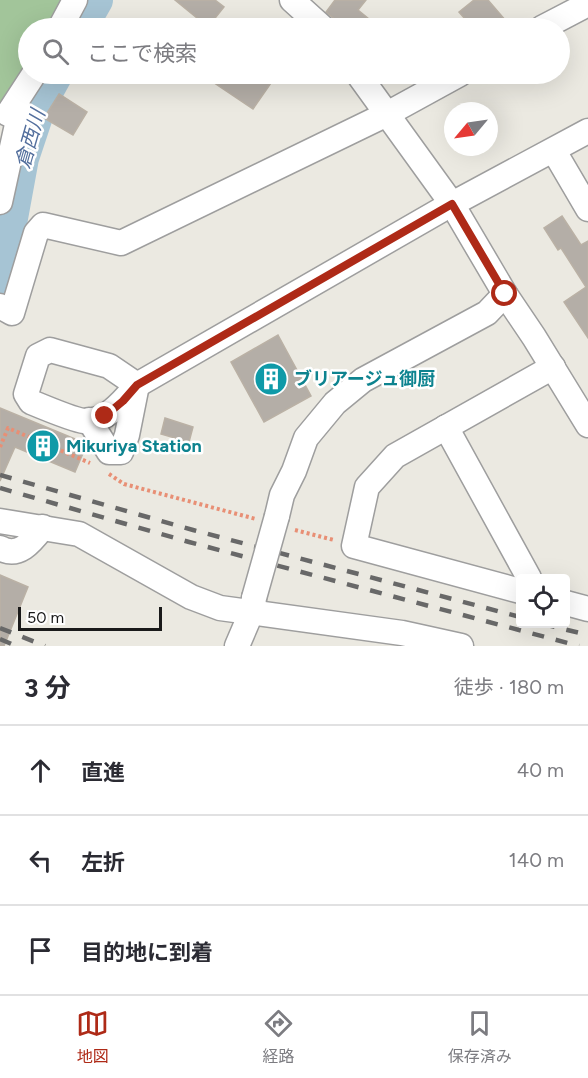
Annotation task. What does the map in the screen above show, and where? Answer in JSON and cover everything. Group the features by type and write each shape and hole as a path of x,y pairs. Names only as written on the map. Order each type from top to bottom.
{"street":[{"path":"65,18 75,0"},
{"path":"292,0 312,18"},
{"path":"562,18 588,4"},
{"path":"0,126 28,84"},
{"path":"365,84 452,204 505,294 588,425"},
{"path":"0,306 12,314 36,233 43,225 122,243 387,114 442,84"},
{"path":"0,202 20,111 16,103"},
{"path":"137,385 109,366 50,350 38,356 26,394 31,402 85,421 105,416 137,385 452,204 588,131"},
{"path":"554,151 588,209"},
{"path":"237,646 253,605 282,495 306,438 334,403 363,380 487,313 505,294"},
{"path":"516,590 354,546 367,487 395,456 553,367"},
{"path":"88,420 109,452 121,452 127,435 137,385"},
{"path":"446,427 527,574"},
{"path":"0,521 79,534 191,597 220,608 253,605 461,646"},
{"path":"0,548 9,552 18,551 32,541 43,527"},
{"path":"570,604 588,609"}],"path":[{"path":"0,447 8,428 80,459"},
{"path":"105,471 124,484 275,521 354,546"}],"green space":[{"path":"0,0 72,0 64,18 18,18 18,84 22,84 0,115"}],"building":[{"path":"175,0 215,0 224,7 215,18 197,18"},
{"path":"335,0 366,0 358,10 368,18 334,18 326,12"},
{"path":"474,0 488,0 503,18 464,18 459,12"},
{"path":"216,84 270,84 253,109"},
{"path":"59,94 87,112 73,135 44,118"},
{"path":"562,216 581,245 588,241 588,338 564,302 586,287 561,248 558,250 544,228"},
{"name":"ブリアージュ御厨","path":"278,335 311,396 264,422 231,362"},
{"name":"Mikuriya Station","path":"0,408 87,444 75,472 15,447 0,481"},
{"path":"165,418 193,427 189,442 161,434"},
{"path":"0,575 28,587 4,646 0,646"}],"waterway":[{"name":"倉西川","path":"86,18 96,0"},
{"name":"倉西川","path":"0,278 22,158 41,101 50,84"}],"railway":[{"path":"0,475 193,530 516,616"},
{"path":"0,488 189,542 579,646"},
{"path":"0,628 45,646"},
{"path":"559,628 588,635"},
{"path":"0,639 16,646"}],"place":[{"name":"ブリアージュ御厨","path":"271,379"},
{"name":"Mikuriya Station","path":"43,446"}],"route":[{"path":"105,416 137,385 452,204 505,294"}]}
